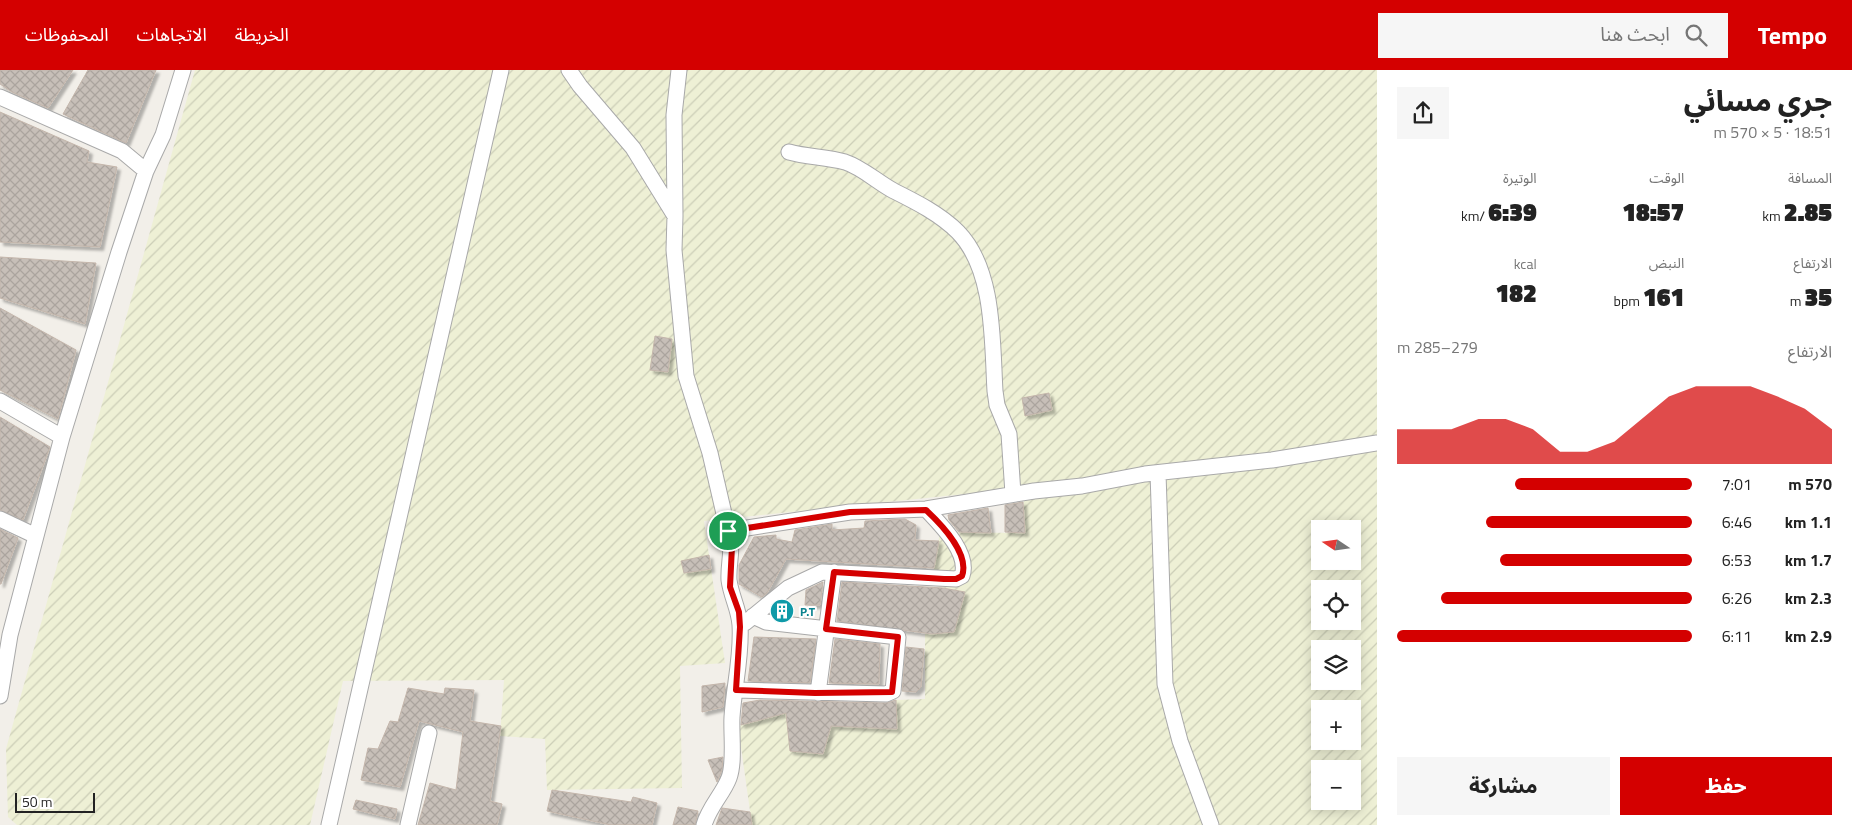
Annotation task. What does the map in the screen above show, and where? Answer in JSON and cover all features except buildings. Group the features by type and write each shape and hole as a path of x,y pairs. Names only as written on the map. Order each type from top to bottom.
{"street":[{"path":"0,696 5,632 36,536 62,437 146,171 162,135 183,70"},
{"path":"329,825 501,70"},
{"path":"569,70 580,86 633,148 674,216"},
{"path":"679,70 674,115 674,250 686,376 710,453 732,546 730,587 739,612 740,627 736,690 732,714 729,777 714,801 704,825"},
{"path":"0,97 122,150 146,171"},
{"path":"789,152 805,157 846,163 861,170 884,185 927,208 958,232 975,258 990,309 995,391 997,405 1009,434 1013,494"},
{"path":"0,401 62,437"},
{"path":"728,531 850,512 926,510 1013,494 1158,473 1272,460 1377,443"},
{"path":"1158,473 1165,684 1180,741 1211,825"},
{"path":"740,627 796,583 815,574 834,572 944,579 956,579 962,576 964,565 954,542 946,530 926,510"},
{"path":"0,519 36,536"},
{"path":"818,693 834,572"},
{"path":"736,690 886,694 893,691 898,637 766,622 753,616"},
{"path":"408,825 429,733"}],"green space":[{"path":"195,70 1377,70 1377,825 752,825 738,726 786,713 790,751 823,754 831,726 896,729 896,700 925,699 925,634 954,632 964,592 931,585 940,532 1025,533 1023,488 704,521 725,663 680,666 682,788 547,790 545,739 500,736 504,680 343,681 310,825 17,825 8,817 6,749"}],"place":[{"name":"P.T","path":"782,611"}],"route":[{"path":"926,510 946,530 954,542 964,565 964,572 962,576 956,579 944,579 834,572 826,629 898,637 899,644 893,691 890,694 736,690 740,627 739,612 730,587 729,574 732,546 728,531 850,512 926,510"}]}
